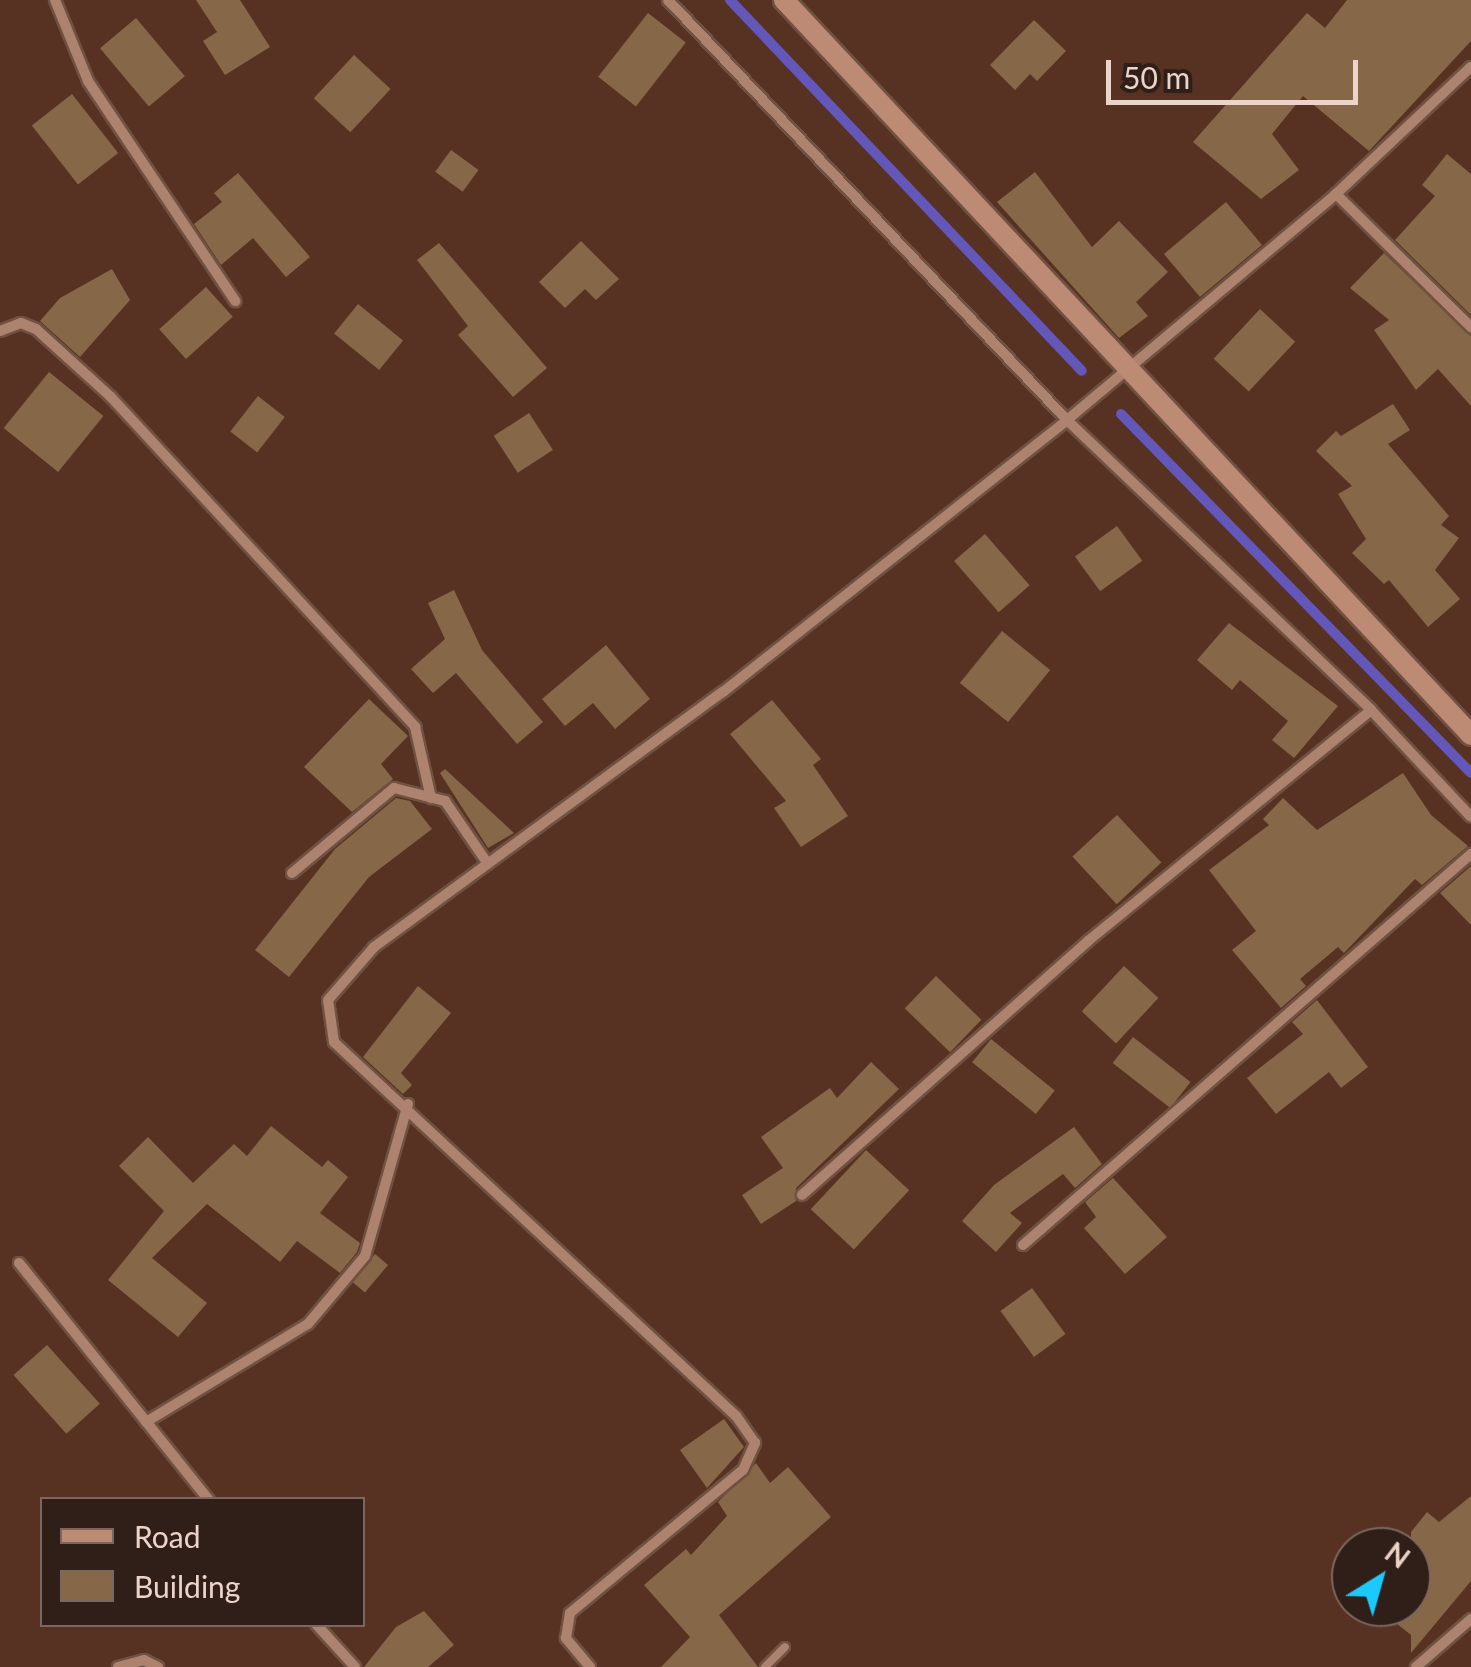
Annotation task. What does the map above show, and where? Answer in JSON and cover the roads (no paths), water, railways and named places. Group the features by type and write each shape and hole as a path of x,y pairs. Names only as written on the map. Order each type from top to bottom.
{"street":[{"path":"55,0 88,81 235,301"},
{"path":"668,0 1067,420 1372,710 1471,817"},
{"path":"784,0 1471,735"},
{"path":"590,1667 566,1638 570,1613 743,1470 755,1443 736,1416 408,1104 334,1042 328,1000 374,947 723,692 1067,420 1336,194 1471,67"},
{"path":"1336,194 1471,326"},
{"path":"0,330 21,323 36,328 111,397 414,727 431,798"},
{"path":"802,1195 1088,941 1372,710"},
{"path":"292,873 394,788 445,801 488,864"},
{"path":"1023,1245 1471,854"},
{"path":"146,1422 308,1324 365,1256 408,1104"},
{"path":"19,1263 207,1497"},
{"path":"1416,1667 1471,1619"},
{"path":"319,1627 355,1667"},
{"path":"118,1667 144,1660 158,1667"}],"lane":[{"path":"765,1667 785,1647"}],"waterway":[{"path":"730,0 1082,371"},
{"path":"1121,414 1471,773"}]}
